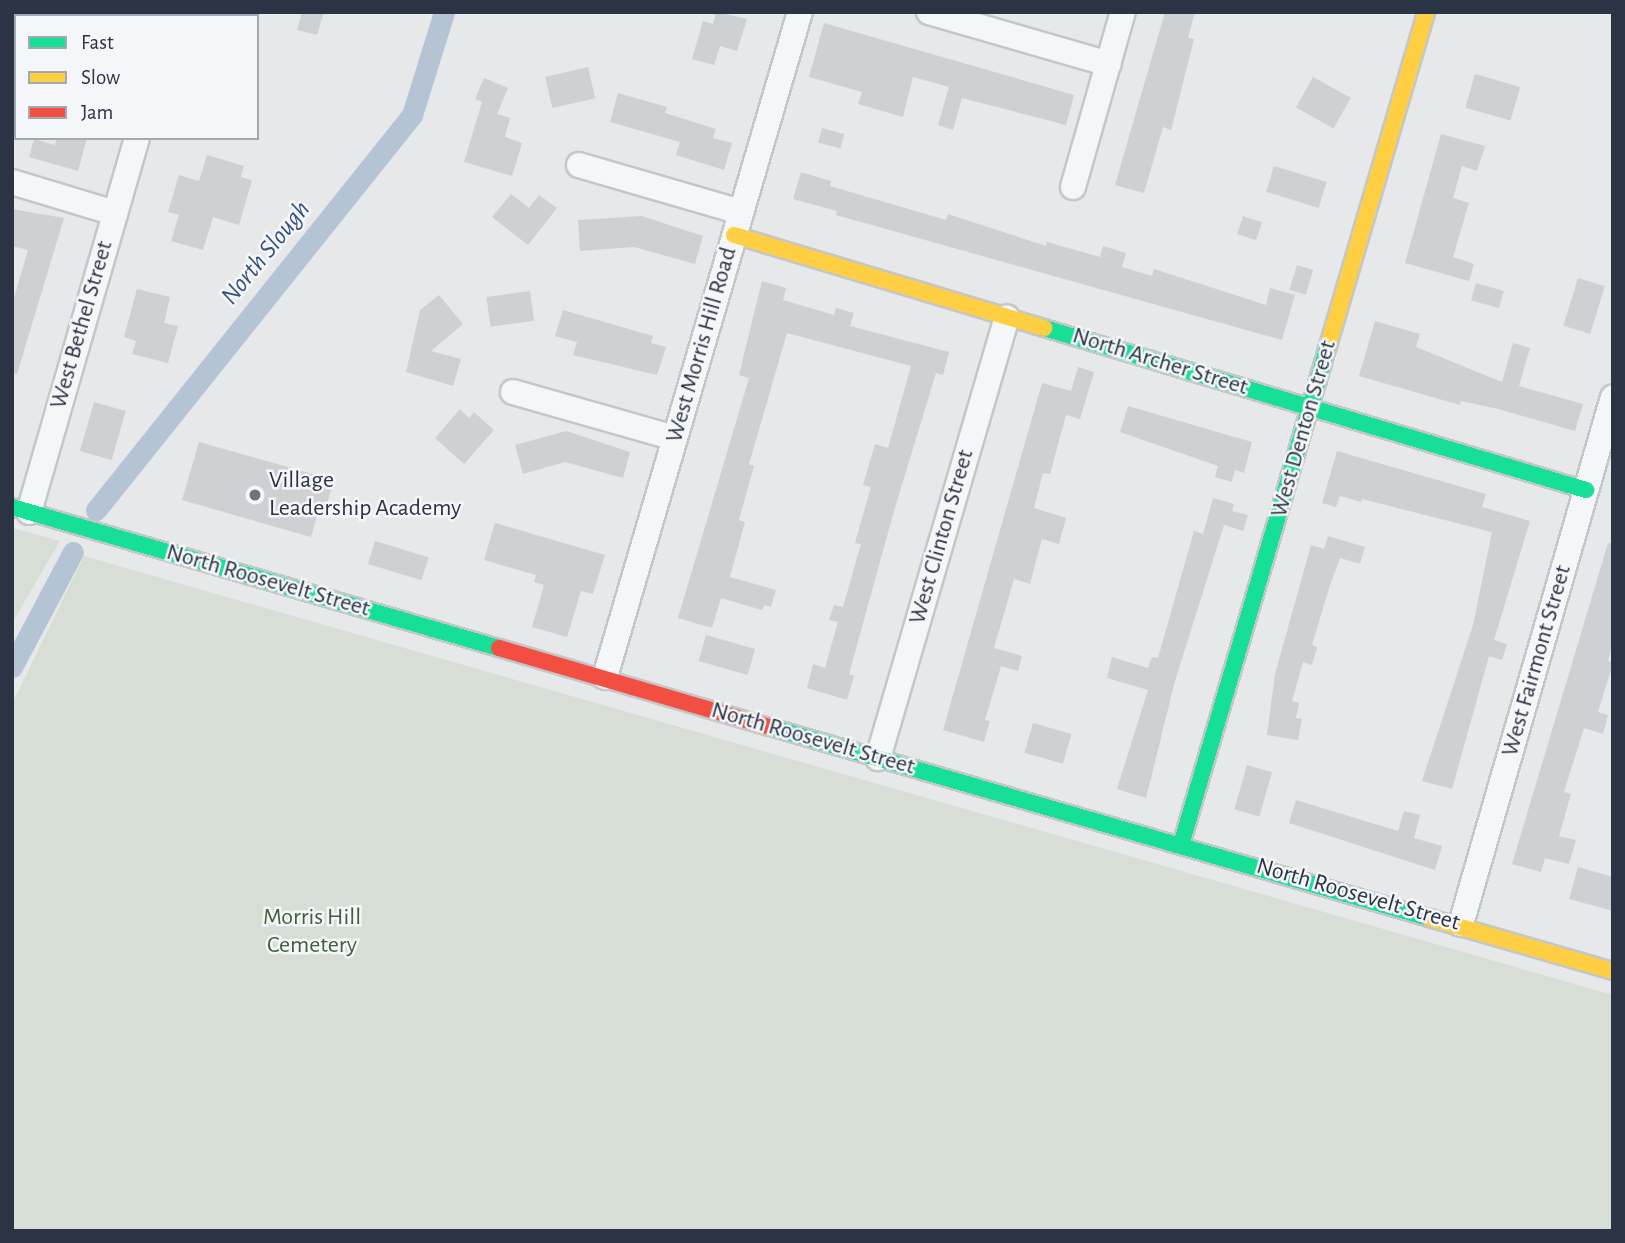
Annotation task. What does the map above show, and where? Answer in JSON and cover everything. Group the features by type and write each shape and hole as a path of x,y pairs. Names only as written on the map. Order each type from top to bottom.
{"street":[{"name":"West Morris Hill Road","path":"604,677 800,12"},
{"path":"929,12 1108,64"},
{"path":"1073,187 1124,12"},
{"name":"West Denton Street","path":"1181,845 1426,12"},
{"name":"West Bethel Street","path":"20,510 115,213 135,140"},
{"name":"North Archer Street","path":"579,166 1007,317 1586,490"},
{"path":"12,182 115,213"},
{"name":"West Clinton Street","path":"878,758 1007,317"},
{"path":"513,392 675,438"},
{"name":"West Fairmont Street","path":"1461,924 1613,397"},
{"name":"North Roosevelt Street","path":"20,510 1461,924 1613,971"}],"green space":[{"path":"12,528 60,541 12,623"},
{"name":"Morris Hill Cemetery","path":"84,556 1613,995 1613,1231 12,1231 12,704"}],"building":[{"path":"302,12 324,12 317,35 297,30"},
{"path":"716,12 747,19 737,51 720,46 714,65 692,59 703,21 713,24"},
{"path":"1165,12 1195,12 1188,38 1194,39 1171,130 1163,127 1144,193 1115,185"},
{"path":"824,23 1074,95 1066,125 962,98 953,130 938,125 949,87 913,77 903,117 858,104 862,92 809,77"},
{"path":"588,67 595,98 552,108 545,77"},
{"path":"1475,74 1520,87 1511,121 1465,108"},
{"path":"1313,77 1351,98 1334,128 1296,108"},
{"path":"484,78 508,88 497,114 510,118 505,137 522,143 512,176 464,162 482,102 475,99"},
{"path":"618,93 667,107 665,113 716,129 713,138 732,143 724,170 676,155 680,142 610,122"},
{"path":"822,128 844,134 840,148 818,142"},
{"path":"1441,134 1485,146 1477,171 1462,166 1453,198 1469,203 1453,257 1474,264 1469,281 1405,263"},
{"path":"34,140 55,145 56,140 86,140 78,171 29,157"},
{"path":"207,155 244,166 241,177 252,180 239,225 213,217 203,250 171,241 179,215 168,212 179,175 199,181"},
{"path":"1274,166 1327,182 1319,208 1266,192"},
{"path":"801,172 831,181 830,186 946,220 948,214 1046,246 1047,242 1100,257 1103,246 1126,253 1122,267 1152,276 1154,269 1266,305 1270,288 1295,295 1282,340 836,215 837,211 793,199"},
{"path":"511,194 529,208 539,195 557,208 528,245 492,217"},
{"path":"12,209 64,218 17,374 12,373 12,305 28,250 12,246"},
{"path":"642,216 703,236 695,264 634,247 580,251 578,220"},
{"path":"1243,216 1262,222 1256,240 1237,234"},
{"path":"1297,265 1313,270 1306,295 1289,290"},
{"path":"1578,278 1605,286 1590,334 1563,326"},
{"path":"762,281 786,288 783,300 834,315 836,308 854,313 850,326 949,352 943,375 936,373 894,511 849,674 854,676 847,700 807,688 813,664 825,668 838,622 829,620 834,605 843,607 861,544 855,543 871,487 863,485 875,444 888,448 911,366 787,333 749,464 754,466 739,520 745,522 730,577 776,590 771,607 764,605 762,610 721,598 712,628 678,618 749,378 739,375"},
{"path":"1476,283 1504,291 1499,308 1471,300"},
{"path":"137,289 170,297 164,323 178,326 168,363 132,354 136,341 124,337"},
{"path":"530,291 534,321 491,327 486,297"},
{"path":"439,295 463,324 431,351 461,359 453,386 406,372 420,310"},
{"path":"563,310 653,336 651,343 666,347 657,375 573,355 577,342 555,336"},
{"path":"1375,321 1420,334 1416,347 1502,382 1513,343 1530,348 1519,386 1583,404 1575,431 1498,409 1461,401 1460,405 1359,376"},
{"path":"1078,367 1094,372 1080,419 1066,415 1050,474 1043,473 1034,508 1066,518 1059,544 1042,539 1030,584 1014,579 994,648 1022,656 1018,671 1001,666 985,720 990,721 984,742 943,730 1042,383 1071,391"},
{"path":"94,402 126,411 112,460 80,451"},
{"path":"1128,406 1252,442 1244,473 1235,470 1232,482 1215,477 1218,466 1120,432"},
{"path":"460,409 469,418 474,412 494,430 464,464 435,438"},
{"path":"566,431 630,452 623,478 565,462 523,474 515,445"},
{"path":"199,442 334,480 323,517 317,515 311,537 182,500"},
{"path":"1337,451 1486,494 1482,507 1530,521 1494,640 1507,644 1502,660 1489,656 1452,789 1422,781 1473,625 1492,532 1362,499 1361,502 1340,496 1336,507 1322,503"},
{"path":"1213,498 1234,504 1232,511 1248,515 1243,531 1224,525 1175,681 1146,798 1117,789 1148,690 1107,678 1112,657 1148,668 1152,657 1158,658 1194,531 1203,534"},
{"path":"495,523 605,555 593,594 581,591 567,637 532,627 544,585 534,582 536,575 484,560"},
{"path":"1328,536 1365,547 1360,564 1340,558 1330,585 1312,645 1317,647 1312,665 1303,662 1292,701 1299,703 1296,718 1302,719 1298,740 1267,735 1275,674 1311,545 1324,549"},
{"path":"375,541 429,557 422,580 368,564"},
{"path":"1608,543 1613,544 1613,643 1608,661 1613,663 1598,712 1608,715 1603,734 1584,728 1564,792 1571,794 1559,836 1576,840 1569,864 1545,858 1541,872 1512,864"},
{"path":"706,635 755,649 748,675 699,661"},
{"path":"1033,723 1071,734 1063,764 1024,753"},
{"path":"1247,765 1272,772 1259,816 1234,809"},
{"path":"1296,800 1398,831 1404,811 1420,815 1414,838 1442,846 1435,870 1289,823"},
{"path":"1578,867 1613,877 1613,911 1569,899"}],"waterway":[{"name":"North Slough","path":"96,510 412,115 444,12"},
{"name":"North Slough","path":"12,667 73,552"}],"traffic: fast":[{"path":"1044,328 1586,490"},
{"path":"1181,845 1328,346"},
{"path":"12,507 499,648"},
{"path":"770,727 1429,918"}],"traffic: slow":[{"path":"1328,346 1426,12"},
{"path":"734,235 1044,328"},
{"path":"1429,918 1613,971"}],"traffic: jam":[{"path":"499,648 770,727"}],"place":[{"name":"Village Leadership Academy","path":"255,495"}]}
